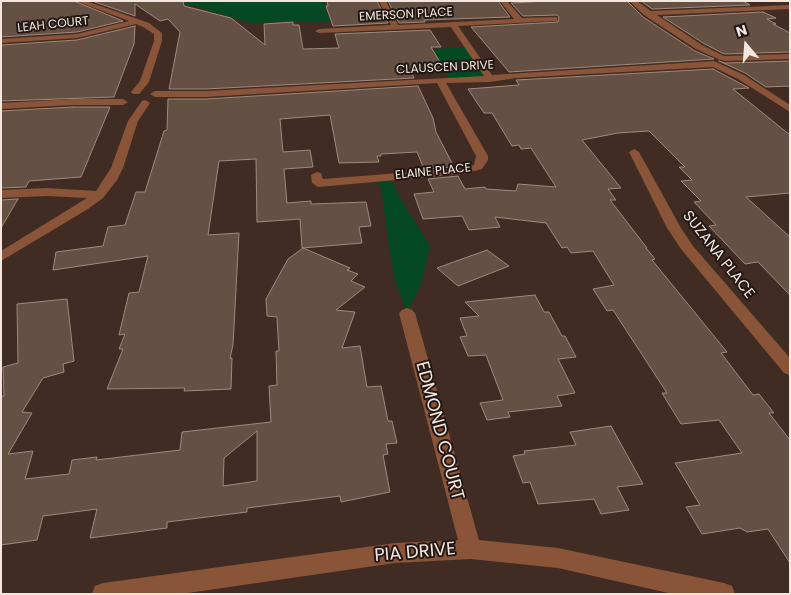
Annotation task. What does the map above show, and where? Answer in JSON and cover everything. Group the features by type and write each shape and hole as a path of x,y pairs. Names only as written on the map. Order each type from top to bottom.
{"street":[{"path":"79,1 156,30 159,35 144,82 128,98"},
{"path":"382,1 396,27"},
{"path":"503,1 519,20"},
{"path":"632,1 647,13 724,62 741,77 790,109"},
{"path":"647,13 790,7"},
{"name":"EMERSON PLACE","path":"319,31 554,18"},
{"name":"LEAH COURT","path":"1,41 77,36 136,22"},
{"path":"453,24 490,79"},
{"path":"699,47 707,59 724,62 741,77"},
{"name":"CLAUSCEN DRIVE","path":"150,97 440,80 490,79 790,56"},
{"name":"CLAUSCEN DRIVE","path":"685,65 707,59"},
{"name":"ELAINE PLACE","path":"318,183 463,171 478,167 482,156 440,80"},
{"path":"144,82 150,97"},
{"path":"1,106 150,97"},
{"path":"128,98 150,97"},
{"path":"1,257 76,212 100,195 117,168 133,121 150,97"},
{"path":"128,98 133,121"},
{"name":"SUZANA PLACE","path":"634,152 674,228 688,249 790,369"},
{"path":"1,194 47,192 100,195"},
{"name":"EDMOND COURT","path":"407,313 471,549"},
{"name":"PIA DRIVE","path":"103,594 385,554 420,550 471,549 558,558 724,594"}],"green space":[{"path":"177,1 324,1 330,21 250,23"},
{"path":"469,47 490,79 450,80 432,49"},
{"path":"390,177 399,196 430,246 421,284 407,313 395,281 382,194 377,178"}],"building":[{"path":"1,1 74,1 123,21 77,32 1,37"},
{"path":"92,1 183,1 184,6 231,18 265,45 264,24 293,22 293,25 299,25 303,49 339,48 335,34 430,30 441,47 431,47 444,69 411,71 414,78 206,89 169,89 180,32 168,19 160,21 135,4 135,16"},
{"path":"327,1 377,1 388,23 333,26 326,6 328,6"},
{"path":"388,1 498,1 510,17 424,20 425,22 399,23"},
{"path":"627,1 643,17 695,51 714,59 509,72 471,27 558,22 559,17 557,15 523,16 511,3"},
{"path":"641,1 743,1 750,5 652,9"},
{"path":"763,12 776,18 767,19 776,24 773,24 790,33 790,52 724,54 663,17"},
{"path":"135,26 134,44 114,97 1,101 1,45 77,40"},
{"path":"719,61 725,63 790,61 790,86 766,87 745,73"},
{"path":"713,69 749,88 733,89 790,135 790,193 746,197 790,237 790,295 758,262 745,264 709,226 716,225 694,202 701,201 681,181 692,180 679,167 685,167 649,131 618,133 582,140 621,188 608,189 616,200 610,200 655,259 652,260 727,352 721,353 753,395 759,394 774,413 769,413 790,440 790,563 768,529 747,532 740,528 702,534 686,507 700,505 675,463 742,453 719,420 681,424 662,393 667,393 613,310 607,311 593,289 614,285 593,251 571,253 567,247 562,248 546,223 495,217 500,227 469,230 462,216 423,219 414,194 434,192 428,179 458,176 465,189 485,187 486,189 516,191 518,184 556,187 531,148 521,149 519,145 512,146 492,113 484,113 468,89 519,85 516,80"},
{"path":"418,86 433,118 436,132 454,167 424,169 417,152 381,154 381,156 377,156 379,162 339,163 330,115 280,119 283,152 310,150 313,167 284,169 287,203 311,201 311,204 366,202 371,226 359,227 362,243 302,248 300,219 257,222 256,159 219,161 208,235 239,233 233,345 230,358 232,358 231,389 184,391 185,388 107,389 123,349 119,349 125,334 119,335 129,293 139,292 148,256 53,270 56,252 103,246 108,227 125,225 136,192 145,192 164,131 167,130 168,99 206,99"},
{"path":"110,107 81,177 29,181 26,187 1,188 1,111"},
{"path":"18,199 1,228 1,200"},
{"path":"303,248 350,268 347,270 358,274 351,281 365,287 336,310 355,312 342,348 360,346 367,387 381,386 388,421 392,421 397,443 386,444 388,454 383,455 390,492 341,502 340,496 247,508 247,512 167,522 167,528 90,538 97,509 43,516 37,540 1,545 1,396 4,396 3,367 18,363 17,304 67,299 74,361 63,364 64,372 43,378 22,412 32,413 8,454 33,451 25,479 69,474 72,460 97,457 96,460 180,450 182,432 271,422 269,386 277,385 276,351 279,351 277,317 267,316 266,299 288,259","holes":["257,431 257,481 223,486 224,458"]},
{"path":"487,250 509,266 458,286 437,268"},
{"path":"535,295 544,312 549,312 562,336 565,336 576,357 558,359 575,393 557,396 562,406 508,412 510,417 487,420 480,403 503,400 486,355 468,356 460,337 467,336 460,318 479,316 465,302"},
{"path":"611,426 643,484 617,487 629,510 601,514 594,499 538,504 530,482 523,483 513,456 525,454 524,451 576,445 570,432"}]}
